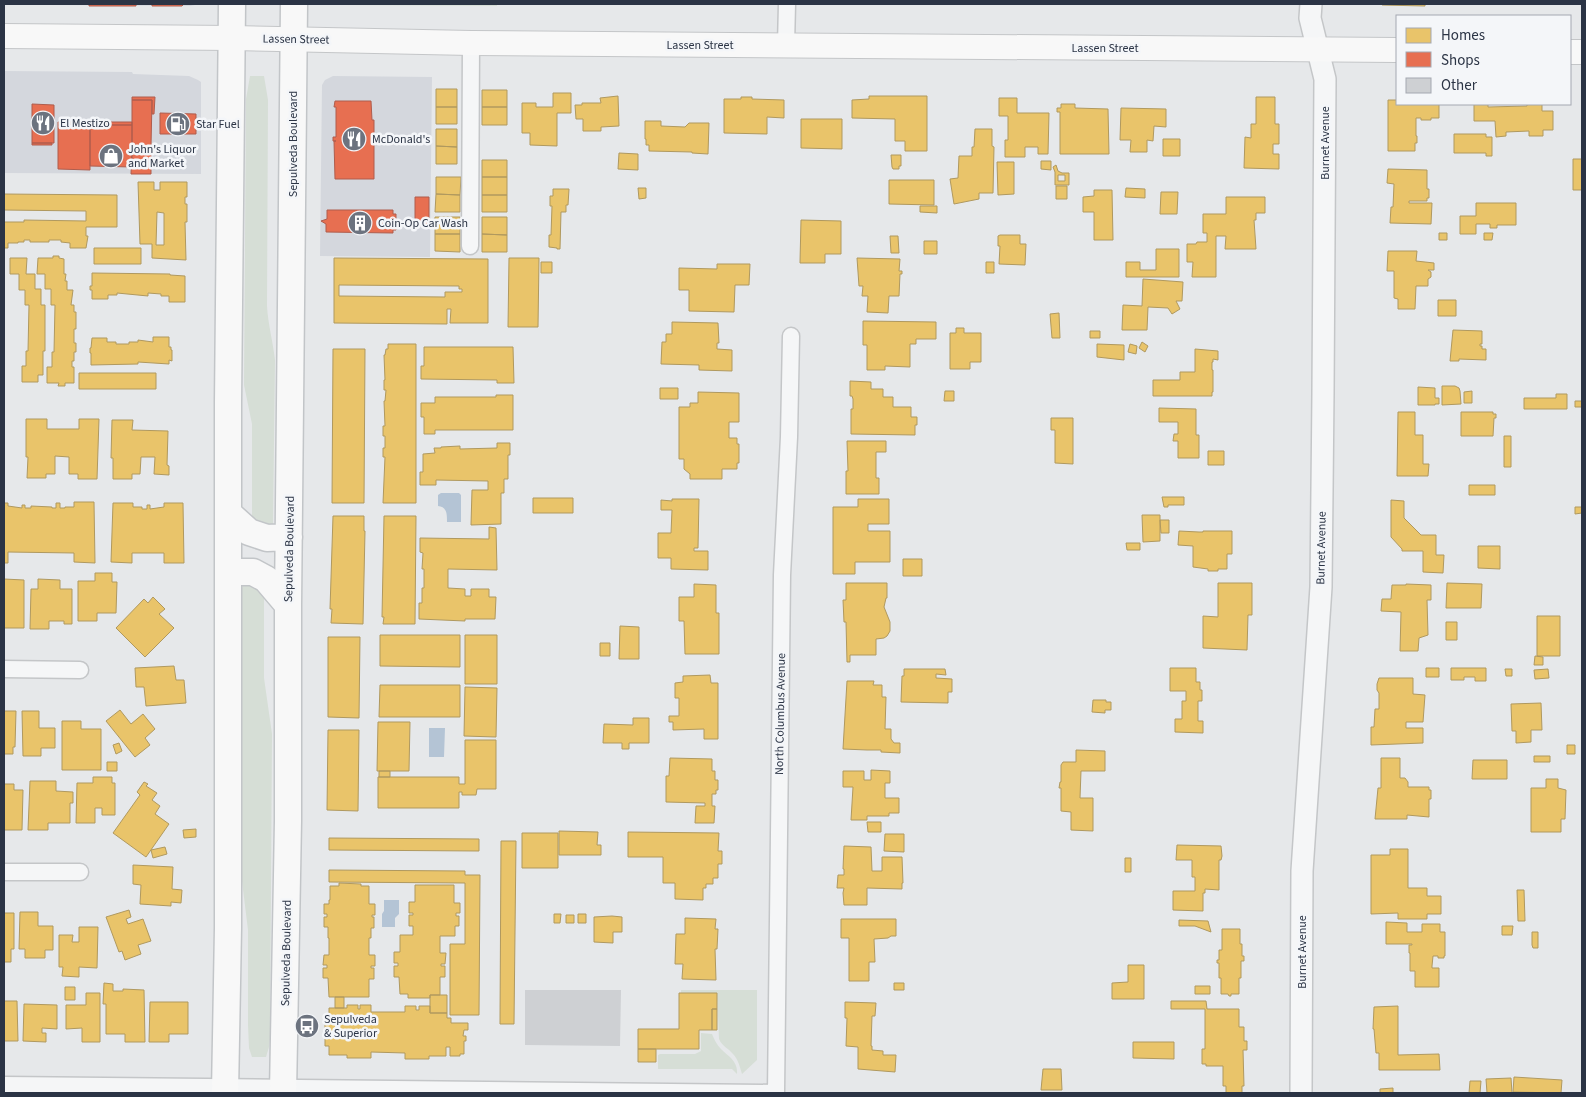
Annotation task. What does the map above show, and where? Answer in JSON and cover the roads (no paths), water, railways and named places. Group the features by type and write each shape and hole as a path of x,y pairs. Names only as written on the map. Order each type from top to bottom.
{"main road":[{"path":"225,1090 228,928 228,403 232,4"},
{"name":"Sepulveda Boulevard","path":"283,1091 288,821 288,605 294,4"},
{"name":"Lassen Street","path":"4,36 471,43 1396,50"},
{"path":"228,513 249,532 267,538 289,538"},
{"path":"228,572 253,572 266,579 288,605"}],"street":[{"path":"786,45 787,4"},
{"name":"Burnet Avenue","path":"1301,1093 1303,845 1321,587 1325,79 1310,18 1311,4"},
{"path":"470,246 471,43"},
{"name":"North Columbus Avenue","path":"776,1093 782,575 789,437 791,336"},
{"path":"4,670 80,670"},
{"path":"4,872 80,872"},
{"path":"4,1085 283,1091 776,1093"}],"water":[{"path":"441,493 459,493 461,495 461,522 447,522 445,509 438,506 438,495"},
{"path":"429,728 445,728 444,757 429,757"},
{"path":"384,900 399,900 399,914 395,918 395,927 382,927"}],"place":[{"name":"El Mestizo","path":"43,123"},
{"name":"Star Fuel","path":"178,124"},
{"name":"McDonald's","path":"354,139"},
{"name":"John's Liquor and Market","path":"111,156"},
{"name":"Coin-Op Car Wash","path":"360,223"},
{"name":"Sepulveda & Superior","path":"307,1026"}]}
